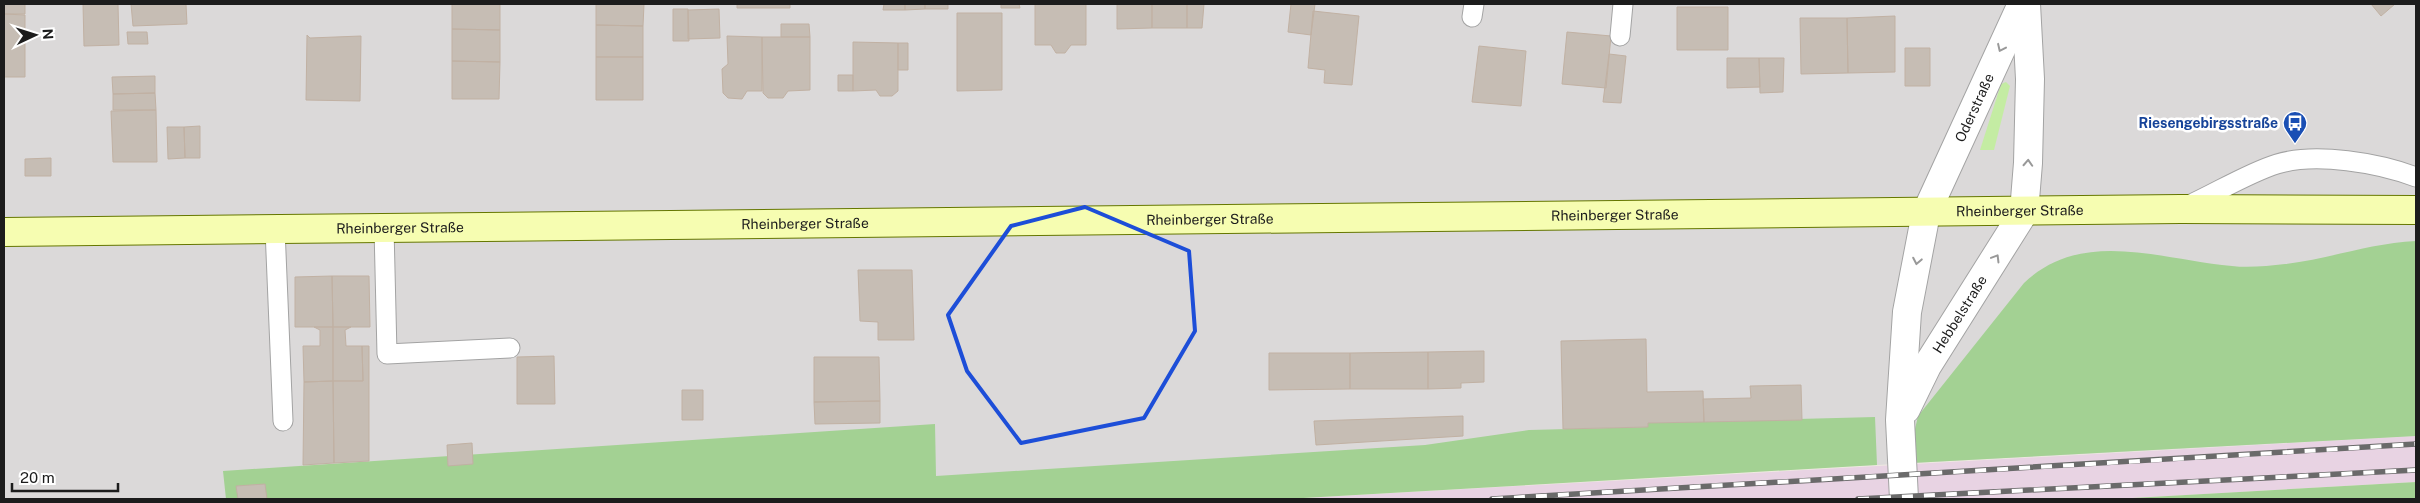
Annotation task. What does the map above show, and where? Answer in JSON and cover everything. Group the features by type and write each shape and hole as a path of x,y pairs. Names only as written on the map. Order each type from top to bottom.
{"main road":[{"name":"Rheinberger Straße","path":"4,232 2182,209 2416,210"}],"street":[{"name":"Oderstraße","path":"2024,4 2030,80 2028,163 2024,212"},
{"name":"Oderstraße","path":"1926,213 2024,4"},
{"name":"Hebbelstraße","path":"1900,420 1927,366 2024,212"},
{"name":"Hebbelstraße","path":"1904,499 1900,420 1907,312 1926,213"}],"lane":[{"path":"1620,36 1623,4"},
{"path":"2182,209 2276,164 2296,159 2351,162 2388,167 2416,177"},
{"path":"384,228 387,354 510,348"},
{"path":"275,229 283,421"}],"highlighted area":[{"path":"1085,207 1189,251 1195,331 1144,418 1021,443 967,371 948,315 1011,226"}],"shaded area":[{"path":"4,4 2416,4 2416,436 1877,465 878,499 4,499"},
{"path":"2416,436 2416,482 2115,499 1286,499"}],"green space":[{"path":"2006,82 2010,86 1994,150 1980,150 2001,84"},
{"path":"2416,241 2416,436 1912,463 1912,442 1918,416 2024,283 2047,266 2071,256 2097,251 2124,251 2232,266 2265,266 2301,262 2399,242"},
{"path":"1875,417 1877,465 1286,499 226,499 223,471 935,424 936,476 1425,445 1529,430 1648,427 1648,423"},
{"path":"2416,482 2416,499 2115,499"}],"building":[{"path":"4,4 25,4 25,14 4,14"},
{"path":"83,4 118,4 119,45 84,46"},
{"path":"131,4 186,4 187,24 133,26"},
{"path":"452,4 500,4 500,30 452,29"},
{"path":"596,4 644,4 643,26 596,25"},
{"path":"737,4 790,4 790,8 737,8"},
{"path":"884,4 905,4 905,10 883,10"},
{"path":"905,4 925,4 925,9 905,10"},
{"path":"925,4 948,4 948,9 925,9"},
{"path":"1001,4 1019,4 1020,8 1001,8"},
{"path":"1035,4 1086,4 1086,45 1071,45 1065,53 1056,53 1051,45 1035,45"},
{"path":"1117,4 1152,4 1152,28 1117,29"},
{"path":"1152,4 1187,4 1187,28 1152,28"},
{"path":"1187,4 1204,4 1202,28 1187,28"},
{"path":"1291,4 1315,4 1311,35 1288,32"},
{"path":"2371,4 2395,4 2381,16"},
{"path":"1677,7 1728,7 1728,50 1677,50"},
{"path":"673,9 688,9 689,41 673,41"},
{"path":"719,9 720,38 688,39 688,10"},
{"path":"1313,11 1359,16 1352,85 1324,83 1325,70 1308,68"},
{"path":"957,13 1002,13 1002,90 957,91"},
{"path":"4,14 25,15 25,77 4,77"},
{"path":"1895,16 1895,72 1848,73 1847,18"},
{"path":"1800,18 1847,18 1848,73 1801,74"},
{"path":"781,24 809,24 810,37 781,37"},
{"path":"596,25 643,26 643,57 596,57"},
{"path":"452,29 500,30 500,62 452,61"},
{"path":"127,32 147,32 148,44 128,44"},
{"path":"1567,32 1611,36 1606,88 1562,84"},
{"path":"307,35 310,38 361,36 360,101 306,100"},
{"path":"727,36 762,37 762,91 747,91 742,99 728,98 723,93 722,69 728,64"},
{"path":"762,37 810,37 810,90 788,91 783,98 768,98 763,93"},
{"path":"853,42 898,43 898,91 892,96 880,96 876,90 853,91"},
{"path":"898,43 908,43 908,70 898,70"},
{"path":"1479,46 1526,51 1521,106 1472,102"},
{"path":"1905,48 1930,48 1930,86 1905,86"},
{"path":"1609,54 1626,56 1621,103 1603,102"},
{"path":"596,57 643,57 643,100 596,100"},
{"path":"1727,58 1759,58 1760,87 1727,88"},
{"path":"1759,58 1784,58 1783,92 1760,93"},
{"path":"452,61 500,62 499,99 452,99"},
{"path":"838,75 853,75 853,91 838,91"},
{"path":"155,76 155,93 113,94 112,77"},
{"path":"155,93 156,110 113,110 113,94"},
{"path":"156,110 157,162 113,162 111,111"},
{"path":"200,126 200,158 185,158 184,127"},
{"path":"167,127 184,127 185,158 168,159"},
{"path":"51,158 51,176 25,176 25,159"},
{"path":"858,270 912,270 914,340 878,340 878,322 860,321"},
{"path":"332,276 369,276 370,327 333,327"},
{"path":"332,276 333,327 295,327 295,277"},
{"path":"314,327 333,327 333,381 304,382 303,346 320,346 320,330"},
{"path":"333,327 351,327 345,330 346,346 362,346 363,381 333,381"},
{"path":"1646,339 1647,392 1703,391 1704,422 1648,423 1648,427 1563,429 1561,341"},
{"path":"362,346 369,346 369,461 334,463 333,381 363,381"},
{"path":"1484,351 1484,382 1461,383 1461,388 1428,389 1428,352"},
{"path":"1428,352 1428,389 1350,389 1350,353"},
{"path":"1269,353 1350,353 1350,389 1269,390"},
{"path":"554,356 555,404 517,404 517,357"},
{"path":"814,357 879,357 880,401 814,402"},
{"path":"333,381 334,463 303,465 304,382"},
{"path":"1801,385 1802,420 1704,422 1703,399 1751,398 1750,386"},
{"path":"682,390 703,390 703,420 682,420"},
{"path":"880,401 880,423 815,424 814,402"},
{"path":"1463,416 1463,436 1316,445 1314,421"},
{"path":"472,443 473,464 448,466 447,445"},
{"path":"265,484 267,499 238,499 236,486"}],"railway":[{"path":"1492,499 2416,444"},
{"path":"1858,499 2416,470"}],"place":[{"name":"Riesengebirgsstraße","path":"2295,144"}]}
